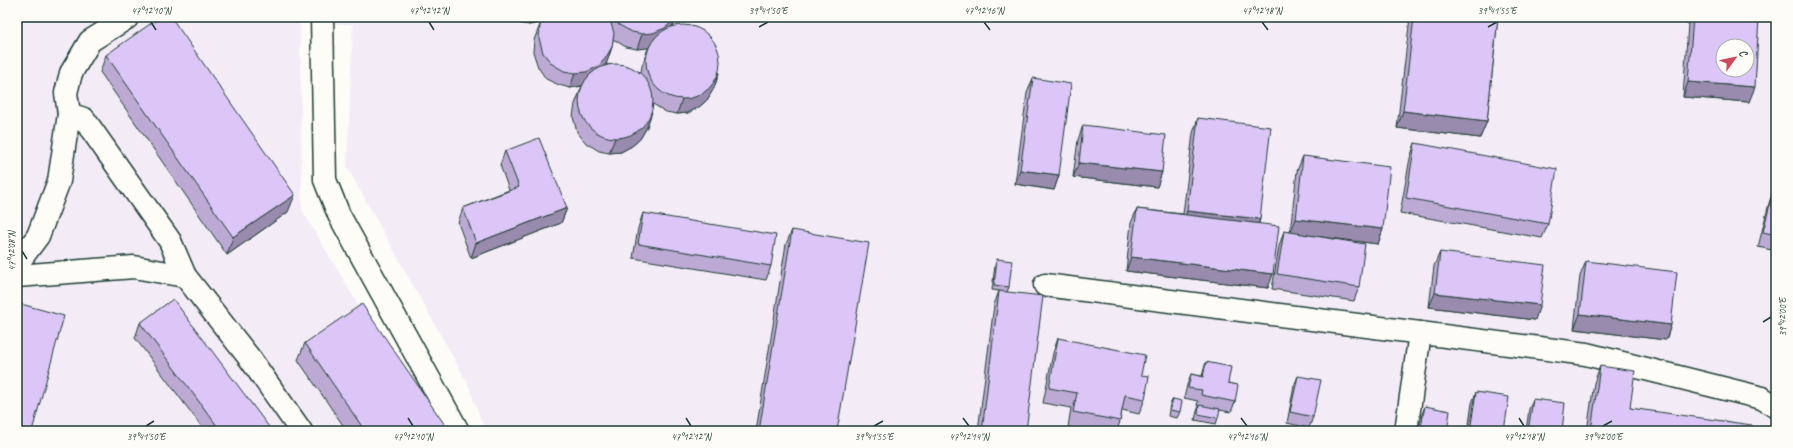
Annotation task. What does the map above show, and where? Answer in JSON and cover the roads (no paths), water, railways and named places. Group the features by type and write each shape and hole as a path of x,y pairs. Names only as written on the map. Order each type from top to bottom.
{"lane":[{"path":"322,17 325,180 339,215 458,431"},
{"path":"17,264 38,236 59,181 69,114 66,93 71,73 90,42 127,18"},
{"path":"69,114 84,119 170,241 185,276 251,360 301,431"},
{"path":"17,276 134,267 185,276"},
{"path":"1045,285 1586,354 1762,398 1776,407"},
{"path":"1406,431 1420,332"}]}
